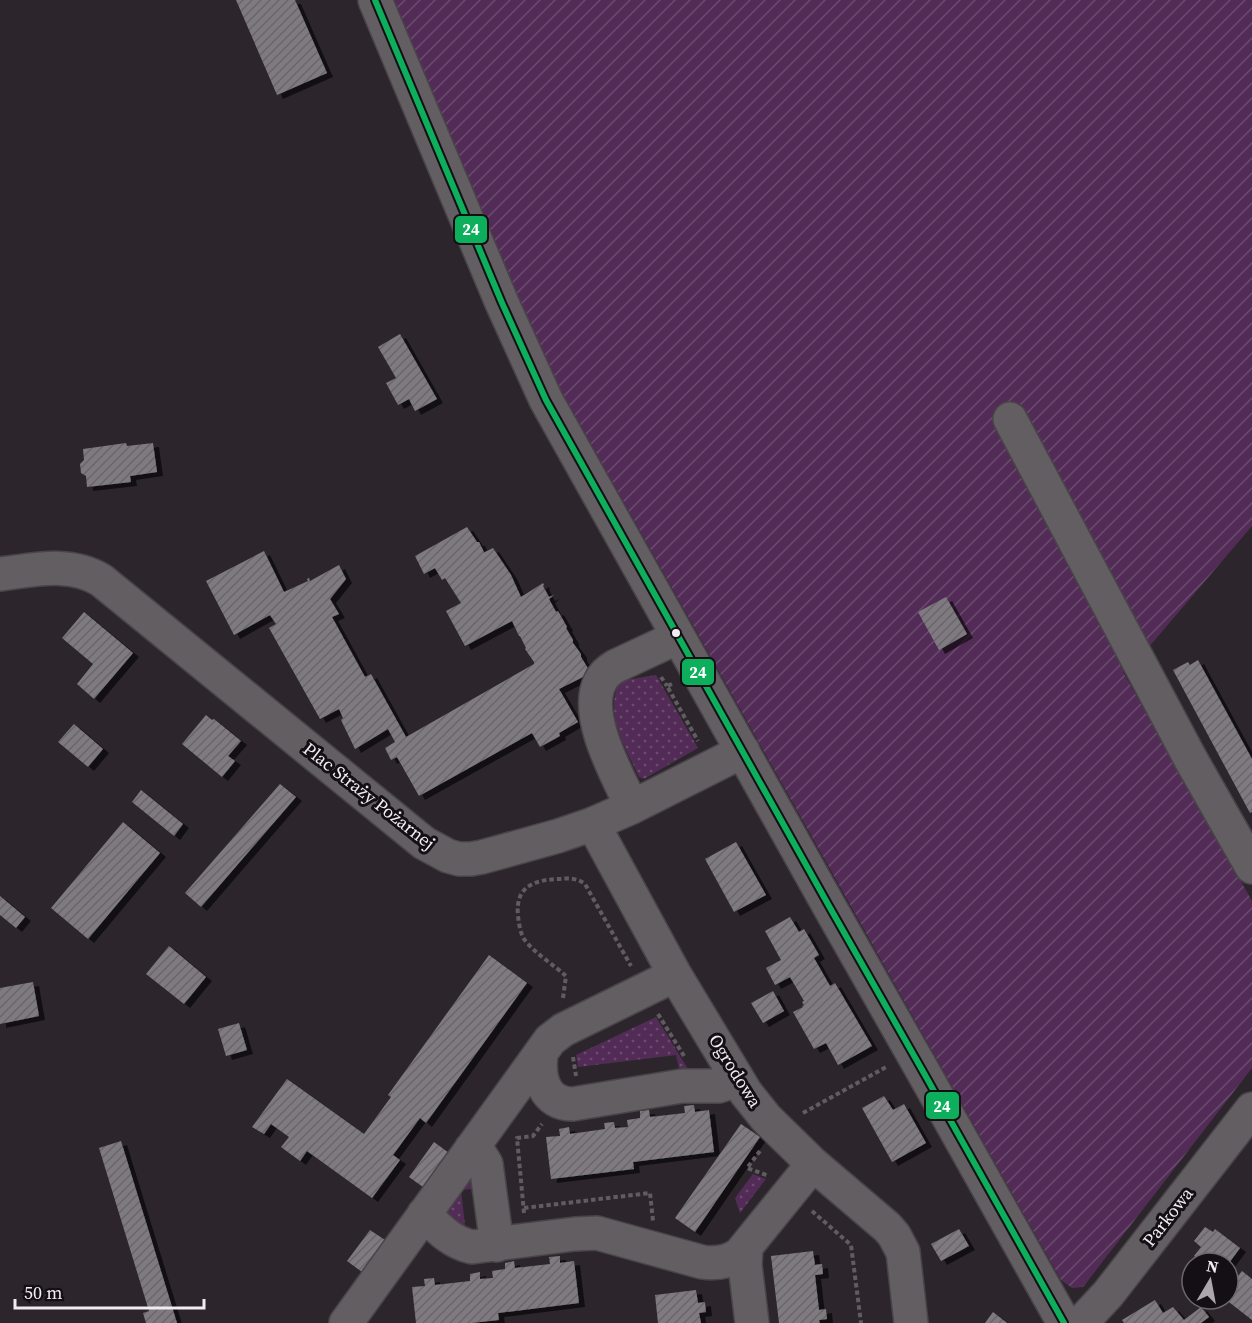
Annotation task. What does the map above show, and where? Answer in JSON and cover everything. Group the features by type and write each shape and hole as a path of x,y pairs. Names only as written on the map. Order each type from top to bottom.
{"street":[{"path":"375,0 502,303 563,432 1064,1323"},
{"path":"1011,419 1190,758 1252,867"},
{"name":"Plac Straży Pożarnej","path":"0,574 68,568 91,574 101,580 412,834 448,856 459,859 482,857 593,824 743,751"},
{"path":"632,807 599,731 597,690 608,671 678,637"},
{"name":"Ogrodowa","path":"593,824 675,975 746,1093 766,1118 813,1164 894,1235 903,1252 911,1323"},
{"path":"346,1323 550,1040 563,1030 675,975"},
{"path":"541,1054 541,1070 545,1089 551,1097 565,1104 682,1086 719,1086 737,1080"},
{"name":"Parkowa","path":"1081,1323 1108,1294 1252,1109"},
{"path":"471,1149 481,1156 486,1164 512,1242"},
{"path":"424,1214 448,1237 472,1247 597,1233 710,1263 719,1263 734,1258 746,1248 813,1164"},
{"path":"746,1248 745,1264 752,1323"}],"path":[{"path":"656,669 698,741"},
{"path":"667,686 676,681"},
{"path":"799,1115 890,1065"},
{"path":"512,1242 517,1138 533,1136 544,1121"},
{"path":"761,1150 747,1168 774,1178 851,1245 861,1323"}],"shaded area":[{"path":"391,0 1252,0 1252,526 1148,648 1150,653 1123,672 1252,901 1252,1068 1083,1287 1072,1288 1061,1280 540,353"},
{"path":"656,675 698,748 644,779 639,777 622,742 615,718 615,694 619,681"},
{"path":"656,1017 691,1074 680,1073 676,1055 578,1067 576,1055"},
{"path":"753,1174 766,1179 740,1213 735,1198"},
{"path":"464,1178 474,1179 480,1188 461,1190 466,1235 485,1233 485,1236 465,1238 459,1236 450,1229 445,1219 445,1202"}],"building":[{"path":"236,0 295,0 327,73 277,95"},
{"path":"400,334 437,399 415,411 409,399 398,405 386,383 396,378 378,347"},
{"path":"126,443 127,446 153,443 157,472 130,476 131,482 87,487 86,476 81,473 80,464 84,460 83,449"},
{"path":"467,527 479,542 483,553 493,548 511,575 521,597 543,583 549,597 554,595 549,599 556,612 558,611 591,673 559,689 578,722 559,733 560,736 540,747 532,733 419,796 397,757 391,760 385,748 395,742 388,729 355,749 341,720 343,718 339,709 320,719 269,628 276,624 270,615 234,635 206,581 264,551 284,592 339,565 346,579 330,599 339,614 332,617 365,677 371,674 406,737 534,664 512,621 465,646 446,611 461,603 445,578 442,580 435,568 424,574 415,556"},
{"path":"946,597 967,634 939,650 918,612"},
{"path":"84,612 133,653 94,699 77,684 93,664 62,638"},
{"path":"1198,660 1252,759 1252,812 1250,813 1173,670 1188,662 1190,665"},
{"path":"206,715 241,741 228,756 235,761 222,777 182,744"},
{"path":"74,724 103,749 88,767 58,742"},
{"path":"280,784 296,797 201,907 185,893"},
{"path":"141,790 183,824 174,836 132,802"},
{"path":"123,822 160,853 88,939 51,908"},
{"path":"736,842 766,895 734,912 705,859"},
{"path":"0,896 25,917 16,928 0,915"},
{"path":"790,917 799,932 804,929 819,955 814,958 830,986 835,983 872,1046 838,1065 826,1043 814,1049 793,1012 803,1007 802,1002 804,1001 790,977 775,985 766,968 781,960 765,931"},
{"path":"169,946 206,977 184,1004 146,974"},
{"path":"489,955 527,983 426,1123 420,1118 393,1155 400,1160 372,1198 307,1151 300,1161 281,1147 289,1137 271,1124 264,1134 252,1127 287,1079 364,1134 391,1097 388,1095"},
{"path":"33,982 39,1016 0,1024 0,988"},
{"path":"773,991 784,1011 763,1023 751,1003"},
{"path":"239,1023 247,1050 226,1056 218,1029"},
{"path":"884,1096 893,1110 904,1104 926,1143 892,1162 862,1108"},
{"path":"694,1105 695,1112 709,1110 714,1152 633,1162 634,1169 551,1179 546,1137 560,1136 559,1129 569,1127 570,1134 605,1129 604,1123 614,1122 615,1128 628,1127 627,1120 640,1118 640,1111 649,1110 650,1117 685,1113 684,1106"},
{"path":"741,1124 760,1137 695,1232 675,1218"},
{"path":"121,1141 177,1323 146,1323 143,1313 149,1311 99,1148"},
{"path":"434,1142 449,1153 423,1187 409,1177"},
{"path":"1205,1227 1213,1232 1215,1229 1240,1248 1238,1251 1198,1251 1201,1247 1194,1241"},
{"path":"959,1229 969,1246 941,1261 931,1244"},
{"path":"370,1230 385,1240 362,1272 347,1261"},
{"path":"813,1251 815,1265 822,1264 823,1274 815,1275 819,1310 826,1309 827,1319 819,1320 820,1323 779,1323 771,1256"},
{"path":"560,1256 560,1263 574,1261 579,1303 498,1313 499,1320 471,1323 416,1323 412,1287 425,1286 424,1279 434,1278 435,1285 470,1281 470,1274 480,1272 480,1279 493,1278 492,1271 505,1269 505,1263 514,1261 515,1268 550,1264 549,1257"},
{"path":"1242,1271 1252,1279 1252,1320 1240,1311 1240,1274"},
{"path":"696,1290 698,1303 705,1302 706,1312 699,1313 701,1323 658,1323 655,1295"},
{"path":"1155,1300 1163,1313 1173,1307 1184,1320 1196,1311 1204,1311 1209,1317 1201,1323 1124,1323 1122,1320"},
{"path":"993,1312 1007,1323 985,1323"}],"transit line":[{"name":"24","path":"375,0 502,303 546,400 1064,1323"}]}
